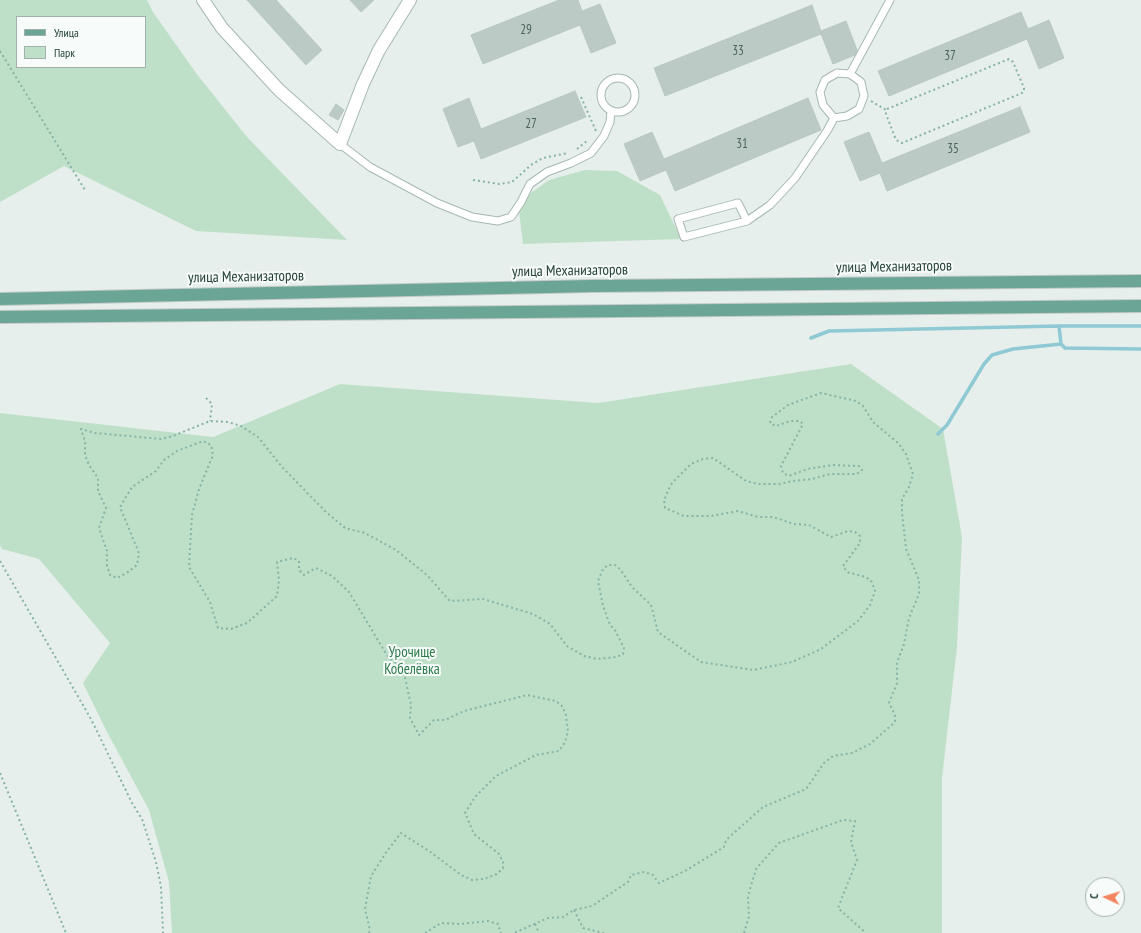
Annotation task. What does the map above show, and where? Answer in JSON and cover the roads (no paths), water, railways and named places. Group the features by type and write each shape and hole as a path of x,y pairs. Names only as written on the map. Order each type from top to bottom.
{"main road":[{"name":"улица Механизаторов","path":"0,298 584,286 1141,281"},
{"path":"0,317 1141,306"}],"street":[{"path":"203,0 222,28 279,90 340,144 363,84 379,50 410,0"}],"lane":[{"path":"850,74 890,0"},
{"path":"837,73 850,74 861,82 864,96 859,108 847,116 834,118 823,105 820,92 825,80 837,73"},
{"path":"618,78 629,82 635,92 632,104 623,111 611,111 602,103 601,92 607,81 618,78"},
{"path":"340,144 370,167 437,203 472,217 498,221 511,217 530,184 547,172 591,153 604,136 610,122 611,111"},
{"path":"747,221 738,203 678,219 684,237 747,221 770,205 795,178 827,131 834,118"}],"waterway":[{"path":"1059,326 1141,326"},
{"path":"811,338 829,331 1059,326 1061,344 1065,348 1141,349"},
{"path":"938,434 947,425 984,364 992,355 1013,349 1061,344"}],"park label":[{"name":"Урочище Кобелёвка","path":"412,662"}]}
